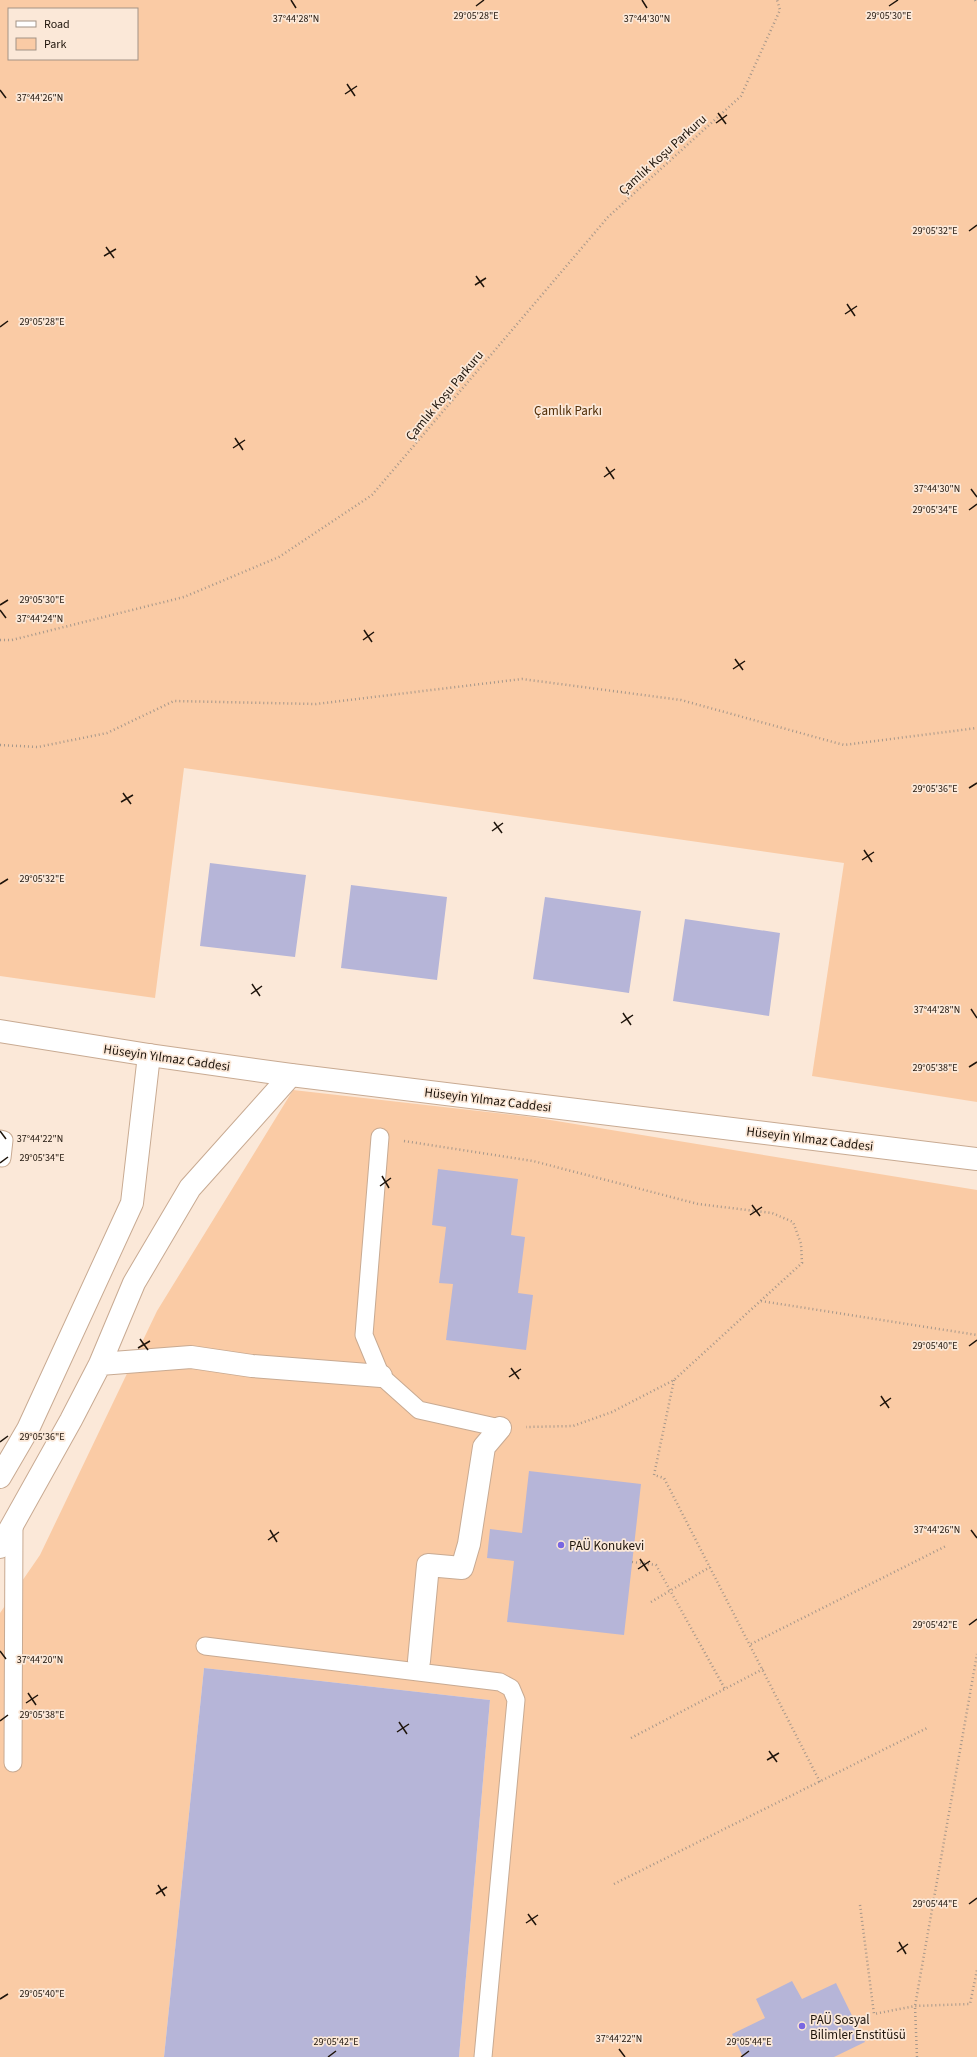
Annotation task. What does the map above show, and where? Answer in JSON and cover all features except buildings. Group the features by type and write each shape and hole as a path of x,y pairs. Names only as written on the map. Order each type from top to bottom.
{"street":[{"name":"Hüseyin Yılmaz Caddesi","path":"0,1031 149,1055 291,1075 977,1159"},
{"path":"0,1477 31,1422 132,1203 149,1055"},
{"path":"0,1547 71,1420 100,1364 134,1283 190,1188 291,1075"},
{"path":"100,1364 191,1357 252,1366 381,1376"},
{"path":"419,1661 428,1565 462,1568 468,1544 484,1448 500,1428"}],"lane":[{"path":"380,1137 364,1335 381,1376 419,1410 500,1428"},
{"path":"0,1139 4,1140 2,1158"},
{"path":"13,1763 14,1522"},
{"path":"205,1646 500,1682 511,1688 516,1700 483,2057"}],"path":[{"name":"Çamlık Koşu Parkuru","path":"0,640 12,640 184,597 279,557 372,495 608,217 741,96 780,10 777,0"},
{"path":"0,745 38,747 107,734 174,702 316,704 522,679 682,700 844,746 977,728"},
{"path":"380,1137 532,1161 698,1204 772,1213 794,1222 801,1244 802,1263 674,1380 612,1412 573,1426 500,1428"},
{"path":"761,1301 977,1335"},
{"path":"674,1380 654,1475 664,1478 751,1644 820,1782"},
{"path":"751,1644 946,1546"},
{"path":"632,1562 656,1565 725,1689"},
{"path":"651,1602 670,1589 710,1567"},
{"path":"917,2057 915,2006 977,1654"},
{"path":"631,1738 763,1669"},
{"path":"614,1884 929,1727"},
{"path":"860,1906 874,2014 915,2006 970,2004 977,1970"}],"green space":[{"name":"Çamlık Parkı","path":"0,0 977,0 977,1102 812,1076 844,863 184,768 155,998 0,976"},
{"path":"293,1090 532,1117 977,1190 977,2057 459,2057 490,1700 204,1668 164,2057 0,2057 0,1613 40,1555 157,1311"}],"place":[{"name":"PAÜ Konukevi","path":"561,1545"},
{"name":"PAÜ Sosyal Bilimler Enstitüsü","path":"802,2026"}]}
